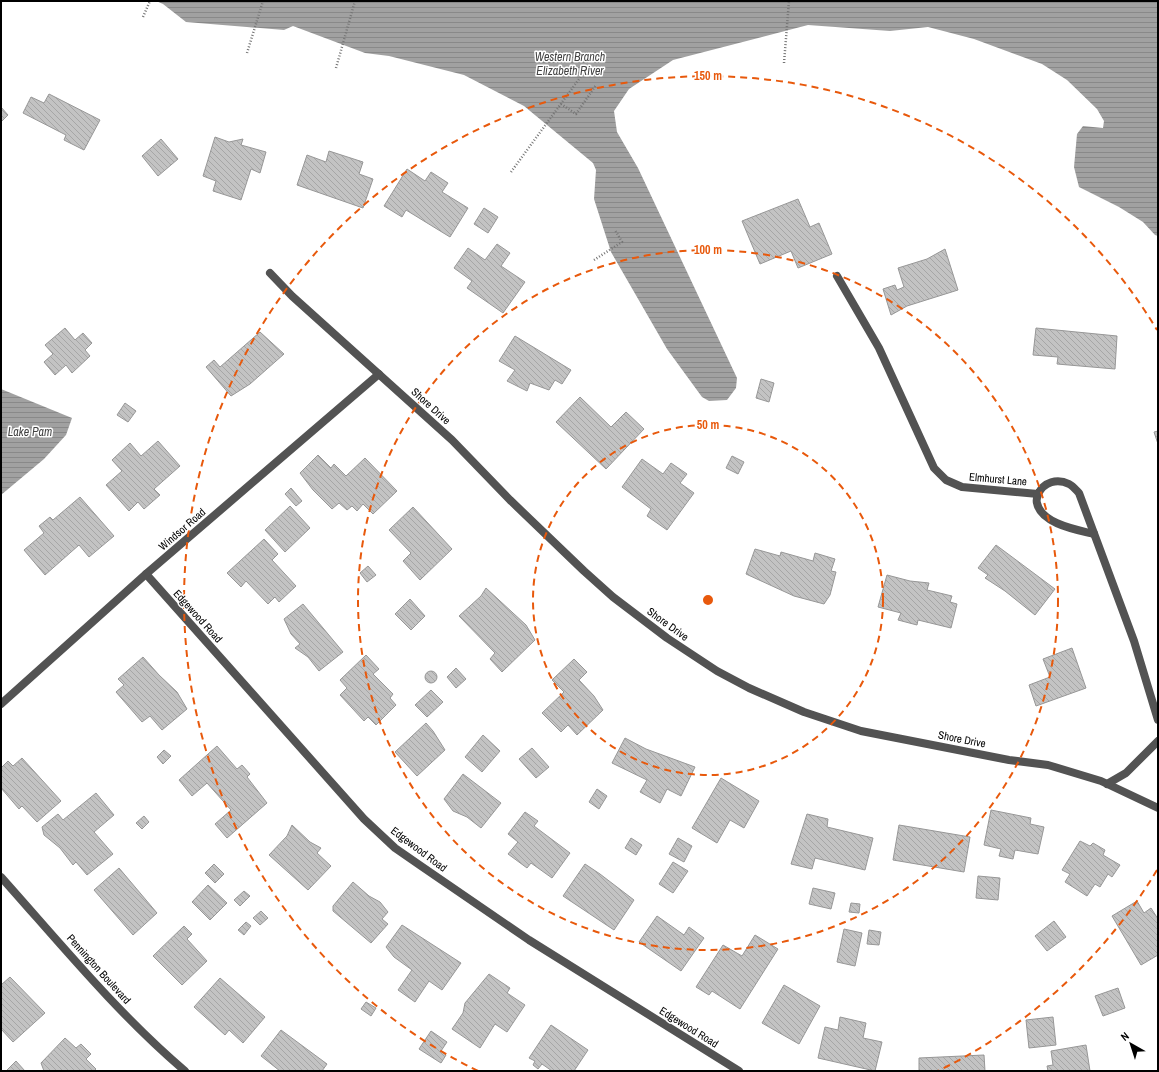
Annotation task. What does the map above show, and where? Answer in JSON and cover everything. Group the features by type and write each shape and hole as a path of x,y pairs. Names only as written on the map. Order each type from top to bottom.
{"street":[{"name":"Shore Drive","path":"270,273 292,296 452,440 510,500 607,592 667,638 717,671 749,688 804,712 861,731 1009,760 1048,765 1107,784 1158,808"},
{"name":"Elmhurst Lane","path":"837,276 878,348 934,468 946,480 962,487 1038,494 1041,488 1048,483 1058,481 1070,485 1079,493 1134,641 1158,720"},
{"name":"Windsor Road","path":"1,704 146,574 379,374"},
{"path":"1038,494 1037,502 1040,510 1049,518 1068,528 1094,534"},
{"name":"Edgewood Road","path":"146,574 364,819 395,848 529,940 739,1071"},
{"path":"1107,784 1126,773 1158,741"},
{"name":"Pennington Boulevard","path":"1,877 115,1004 185,1071"}],"path":[{"path":"143,17 150,1"},
{"path":"248,53 263,1"},
{"path":"336,68 355,1"},
{"path":"784,63 788,1"},
{"path":"511,172 582,75"},
{"path":"561,104 576,114 596,85"},
{"path":"594,260 622,242 615,230"}],"water":[{"name":"Western Branch Elizabeth River","path":"156,1 1158,1 1158,236 1155,235 1143,222 1119,207 1079,187 1074,167 1077,134 1083,126 1103,128 1104,121 1097,109 1067,80 1042,64 974,39 928,27 890,31 808,25 673,60 629,89 614,111 617,132 638,168 737,378 736,388 727,400 709,401 702,397 667,349 611,252 594,199 596,170 593,163 524,106 464,75 389,56 365,53 293,26 284,30 186,22 163,4"},
{"name":"Lake Pam","path":"1,389 72,418 66,435 44,459 1,495"}],"building":[{"path":"49,94 100,120 84,150 64,140 66,135 23,113 31,97 44,103"},
{"path":"1,107 8,115 1,122"},
{"path":"215,137 229,142 243,139 241,145 266,152 260,173 251,169 241,200 213,191 216,181 203,176"},
{"path":"161,139 178,159 158,176 142,156"},
{"path":"329,151 363,162 359,174 373,179 363,208 297,185 307,155 326,162"},
{"path":"407,169 425,181 431,172 448,183 442,192 468,208 450,237 406,210 402,217 384,206"},
{"path":"798,199 810,227 819,223 832,254 798,268 791,251 760,264 742,221"},
{"path":"484,208 498,217 488,233 474,224"},
{"path":"497,244 510,253 501,266 525,282 503,313 467,288 472,281 454,268 468,248 485,260"},
{"path":"945,249 958,290 907,306 891,315 883,289 895,285 897,290 904,287 898,268 927,259"},
{"path":"65,328 75,340 83,333 92,343 85,350 90,356 72,373 66,365 55,375 44,362 53,354 45,345"},
{"path":"1036,328 1117,336 1115,369 1057,364 1058,357 1033,355"},
{"path":"260,332 284,354 250,384 231,396 206,367 214,360 220,367"},
{"path":"515,336 571,370 562,384 555,380 549,390 530,383 527,391 507,381 515,370 499,361"},
{"path":"761,379 774,383 769,402 756,398"},
{"path":"580,397 611,427 626,412 644,429 606,469 556,422"},
{"path":"125,403 136,411 128,422 117,415"},
{"path":"1158,431 1158,444 1154,432"},
{"path":"158,441 180,466 154,489 160,495 144,509 138,502 129,511 106,485 122,471 112,460 130,443 141,456"},
{"path":"318,455 331,468 334,464 346,476 365,458 397,491 373,514 363,504 357,511 352,506 347,510 339,503 332,509 313,490 300,473"},
{"path":"732,456 744,462 738,474 726,468"},
{"path":"642,459 663,474 671,463 687,474 680,483 694,493 667,530 647,516 651,509 622,487"},
{"path":"291,488 302,501 296,506 285,494"},
{"path":"80,497 114,536 89,557 79,545 45,575 24,550 44,533 39,526 50,517 53,520"},
{"path":"290,506 310,528 285,552 265,530"},
{"path":"413,507 452,549 420,580 403,561 411,553 389,530"},
{"path":"264,539 278,554 272,560 296,586 279,602 275,597 268,604 246,581 241,587 227,573"},
{"path":"996,545 1055,589 1035,615 1005,591 985,578 988,575 978,568"},
{"path":"755,549 780,556 781,552 813,561 815,553 835,559 831,571 836,572 830,595 824,604 794,596 746,574"},
{"path":"368,566 376,575 367,582 360,573"},
{"path":"887,575 910,581 929,583 927,590 952,596 950,602 957,604 951,628 918,620 917,625 898,620 901,613 878,607"},
{"path":"486,588 526,625 535,640 502,672 490,659 495,653 459,616 481,596"},
{"path":"410,599 425,616 411,630 395,614"},
{"path":"303,604 343,652 319,671 308,657 295,648 300,644 291,634 284,619"},
{"path":"1072,648 1086,688 1036,706 1029,685 1050,677 1043,659"},
{"path":"366,655 379,669 373,674 393,694 390,698 396,705 376,725 368,717 364,721 340,695 347,688 340,680"},
{"path":"143,657 177,692 187,709 162,730 150,716 142,722 116,692 124,685 118,679"},
{"path":"574,659 587,672 579,680 594,696 603,710 577,735 568,725 561,732 542,713 564,692 552,680"},
{"path":"456,668 466,679 456,688 447,677"},
{"path":"429,671 433,671 437,677 433,683 429,683 425,679 425,675"},
{"path":"431,690 443,702 427,717 415,705"},
{"path":"426,723 445,750 417,776 395,752"},
{"path":"483,735 500,751 482,772 465,757"},
{"path":"625,738 646,749 695,767 681,796 667,789 660,803 640,792 647,780 612,763"},
{"path":"217,746 237,769 242,765 250,774 247,777 267,803 227,838 215,824 231,810 207,783 192,796 179,780"},
{"path":"532,748 549,767 536,778 519,759"},
{"path":"164,750 171,756 163,764 157,757"},
{"path":"22,758 61,801 37,822 22,806 19,809 1,788 1,768 8,761 13,766"},
{"path":"463,774 501,803 481,828 467,817 453,811 444,799"},
{"path":"721,778 759,801 744,828 730,820 717,843 692,828"},
{"path":"597,789 607,796 599,809 589,802"},
{"path":"96,793 114,815 94,832 113,854 87,875 76,862 73,865 60,848 44,835 42,827 58,814 63,820"},
{"path":"991,810 1031,818 1030,824 1044,827 1038,854 1015,850 1013,859 999,856 1001,849 984,845"},
{"path":"525,812 538,821 534,826 570,853 552,878 531,863 527,868 508,854 518,842 508,834"},
{"path":"807,814 828,819 827,827 873,838 865,870 815,858 812,869 791,864"},
{"path":"144,816 149,822 142,829 136,823"},
{"path":"292,825 310,842 321,848 317,853 331,866 308,890 269,855 287,836"},
{"path":"899,825 970,837 964,872 893,860"},
{"path":"631,838 642,845 636,855 625,848"},
{"path":"678,838 692,846 684,862 669,854"},
{"path":"1080,841 1090,846 1093,843 1105,850 1103,855 1120,865 1112,877 1108,874 1100,887 1095,884 1087,896 1065,882 1070,874 1062,870"},
{"path":"673,862 688,871 673,893 659,884"},
{"path":"214,864 224,874 215,883 205,873"},
{"path":"585,864 634,900 614,930 563,896"},
{"path":"119,868 157,913 133,935 94,890"},
{"path":"978,876 1000,878 998,900 976,898"},
{"path":"353,882 369,896 380,902 388,912 382,919 388,924 371,943 333,911 333,906"},
{"path":"208,885 227,903 210,920 192,902"},
{"path":"813,888 835,893 831,909 809,904"},
{"path":"244,891 250,896 240,906 234,900"},
{"path":"1137,901 1144,913 1151,908 1158,919 1158,955 1141,965 1112,916"},
{"path":"851,903 860,904 859,913 849,912"},
{"path":"261,911 268,918 260,925 253,918"},
{"path":"657,916 684,935 689,927 704,938 681,971 639,942"},
{"path":"1054,921 1066,937 1047,951 1035,936"},
{"path":"246,922 251,926 244,935 238,930"},
{"path":"402,925 461,963 442,990 429,981 415,1002 398,990 412,970 394,957 386,947"},
{"path":"184,926 192,934 187,939 207,961 182,985 153,956"},
{"path":"844,929 862,933 855,966 837,962"},
{"path":"869,930 881,932 879,945 867,944"},
{"path":"755,935 778,949 740,1009 712,991 709,995 696,987 723,945 742,956"},
{"path":"489,974 510,988 507,993 525,1005 507,1032 495,1024 480,1048 452,1029 463,1013 465,1003"},
{"path":"10,977 45,1013 13,1042 1,1029 1,985"},
{"path":"220,978 265,1017 243,1043 229,1030 225,1035 194,1007"},
{"path":"784,985 820,1006 799,1044 762,1023"},
{"path":"1118,988 1125,1008 1103,1016 1095,996"},
{"path":"366,1002 376,1008 371,1016 361,1009"},
{"path":"840,1017 866,1023 863,1038 882,1042 875,1071 818,1058 825,1027 838,1030"},
{"path":"1053,1017 1056,1045 1029,1048 1026,1020"},
{"path":"551,1025 588,1050 574,1071 552,1071 542,1064 538,1069 533,1065 535,1061 529,1058"},
{"path":"281,1030 327,1064 322,1071 280,1071 261,1056"},
{"path":"431,1031 447,1042 441,1051 446,1055 441,1063 419,1049"},
{"path":"65,1038 76,1048 81,1044 91,1054 86,1059 96,1069 94,1071 44,1071 41,1063"},
{"path":"1086,1045 1090,1071 1048,1071 1047,1066 1053,1065 1051,1051"},
{"path":"984,1055 985,1071 919,1071 919,1058"},
{"path":"16,1061 25,1071 6,1071"}]}
